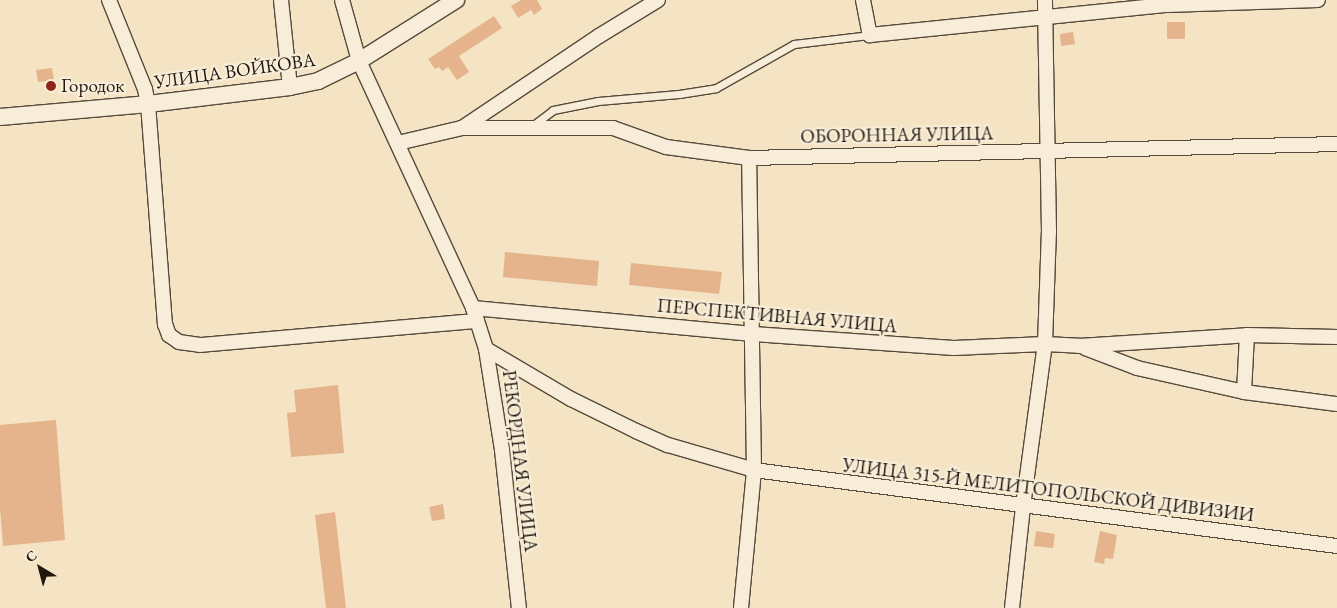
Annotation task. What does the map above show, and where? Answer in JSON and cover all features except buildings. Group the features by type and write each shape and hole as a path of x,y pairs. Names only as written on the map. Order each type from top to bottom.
{"street":[{"name":"ПЕРСПЕКТИВНАЯ УЛИЦА","path":"109,0 145,89 148,104 165,324 170,335 179,342 200,345 475,314 954,348 1045,344 1079,346 1247,335 1337,337"},
{"path":"281,0 290,87"},
{"name":"РЕКОРДНАЯ УЛИЦА","path":"342,0 359,60 475,314 486,349 502,450 519,608"},
{"name":"УЛИЦА ВОЙКОВА","path":"0,117 148,104 290,87 332,76 456,0"},
{"path":"398,143 462,128 599,36 658,0"},
{"path":"863,0 870,35 1168,5 1318,0"},
{"path":"1012,608 1023,506 1045,344 1049,232 1045,0"},
{"name":"ОБОРОННАЯ УЛИЦА","path":"462,128 613,128 666,147 749,158 1337,144"},
{"path":"741,608 754,470 749,158"},
{"path":"1244,392 1247,335"},
{"name":"ПЕРСПЕКТИВНАЯ УЛИЦА","path":"1079,346 1137,368 1244,392 1337,404"},
{"name":"УЛИЦА 315-Й МЕЛИТОПОЛЬСКОЙ ДИВИЗИИ","path":"486,349 571,399 636,431 668,445 754,470 1337,546"}],"lane":[{"path":"530,128 553,110 598,100 680,94 716,88 794,44 870,35"}],"place":[{"name":"Городок","path":"51,86"}]}
